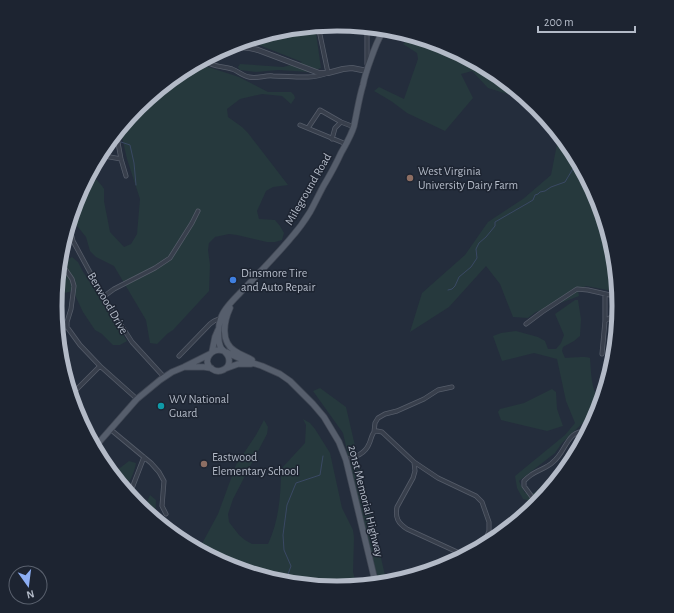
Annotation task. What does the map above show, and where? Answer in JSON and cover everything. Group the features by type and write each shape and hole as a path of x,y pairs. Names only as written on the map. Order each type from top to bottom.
{"main road":[{"name":"Mileground Road","path":"211,353 223,313 300,228 311,210 354,127 360,94 381,34"},
{"path":"235,298 226,316 224,331 226,342 234,351 257,364"},
{"name":"Mileground Road","path":"219,328 220,345 225,352"},
{"path":"98,444 138,400 164,377 219,350 225,352 229,358 229,362 224,370 217,371 204,367 184,368"},
{"name":"201st Memorial Highway","path":"225,352 280,374 290,381 313,404 332,428 346,460 375,580"},
{"path":"211,353 208,362 211,368"},
{"name":"201st Memorial Highway","path":"226,368 238,364 257,364"}],"street":[{"path":"319,32 328,73"},
{"path":"209,63 230,69 248,77 255,78 272,76 315,77 352,68 367,71 367,33"},
{"path":"243,48 254,49 319,72 328,73"},
{"path":"308,128 320,110 341,122 354,127"},
{"path":"332,139 335,128 341,122"},
{"path":"300,125 346,144"},
{"path":"117,140 126,176"},
{"path":"106,156 121,159"},
{"path":"103,297 114,289 155,268 170,258 192,224 198,211"},
{"name":"Berwood Drive","path":"71,234 73,241 103,297 132,342 164,377"},
{"path":"64,268 72,279 74,286 67,326 80,345 100,366 138,400"},
{"path":"526,324 577,290 588,290 612,296"},
{"path":"602,354 605,321 605,294"},
{"path":"605,321 612,316"},
{"name":"Mileground Road","path":"179,356 210,324 221,318"},
{"path":"62,327 67,326"},
{"path":"75,391 100,366"},
{"path":"346,460 360,455 366,450 378,418 385,414 397,411 438,390 452,387"},
{"path":"110,430 160,472 164,481 162,506 166,514"},
{"path":"374,432 382,432 414,462 438,478 476,496 482,502 489,522 489,531 486,538"},
{"path":"534,499 524,486 524,481 553,462 569,438 576,433 582,432"},
{"path":"131,490 144,457"},
{"path":"414,462 415,471 413,478 397,507 397,520 407,529 460,553"}],"green space":[{"path":"316,32 321,68 309,72 278,70 256,72 240,70 238,67 240,64 283,67 302,62 255,44 283,36"},
{"path":"408,40 459,59 490,77 516,97 488,88 472,71 461,74 473,98 445,131 407,113 374,91 379,87 404,99 418,59 417,53 403,44"},
{"path":"204,65 239,77 268,92 291,92 294,95 295,98 291,104 282,96 262,94 240,99 227,109 228,117 248,133 288,185 273,187 266,191 257,211 259,219 275,220 284,233 282,240 267,242 229,234 215,237 209,243 208,250 210,265 209,291 173,330 157,344 150,343 146,320 114,266 96,257 90,251 86,237 75,223 82,201 93,178 104,189 104,201 110,232 124,247 131,244 137,234 140,199 127,159 122,135 155,99 184,77"},
{"path":"558,141 576,169 592,201 603,235 612,291 586,286 578,290 579,296 536,312 528,318 513,317 500,284 486,266 449,307 410,332 422,293 465,255 488,222 523,199 551,175"},
{"path":"72,257 78,262 127,341 120,345 113,345 102,334 95,330 83,312 73,291 62,294 66,261"},
{"path":"575,300 578,300 581,319 580,336 563,347 562,351 565,358 590,358 592,379 598,396 587,422 584,422 562,443 555,453 519,481 525,493 534,493 558,471 531,501 523,499 517,488 515,476 565,435 575,423 566,401 557,359 534,353 502,361 493,336 501,333 516,331 538,337 545,341 548,349 556,349 561,343 564,335 555,314"},
{"path":"320,388 346,407 386,578 377,579 343,433 313,391"},
{"path":"552,389 556,392 557,409 563,426 547,431 501,420 498,412 500,409 524,403"},
{"path":"303,419 310,423 315,429 330,453 342,508 353,530 353,572 355,581 337,582 301,580 283,577 266,573 232,561 201,546 218,514 236,465 264,420 268,427 267,434 233,499 228,514 229,522 245,540 252,544 268,544 275,526 279,507 281,469 305,443 306,425"},
{"path":"129,461 136,463 132,477 127,485 116,471"},
{"path":"150,495 156,500 155,514 147,506"}],"waterway":[{"path":"121,142 130,145 134,163 136,185"},
{"path":"448,290 452,289 459,277 471,267 477,258 476,249 479,243 495,226 495,222 533,200 535,195 540,192 565,182 575,167"},
{"path":"286,578 291,566 284,550 283,535 287,505 296,483 320,475 323,456"}],"place":[{"name":"West Virginia University Dairy Farm","path":"410,178"},
{"name":"Dinsmore Tire and Auto Repair","path":"233,280"},
{"name":"WV National Guard","path":"161,406"},
{"name":"Eastwood Elementary School","path":"204,464"}]}
